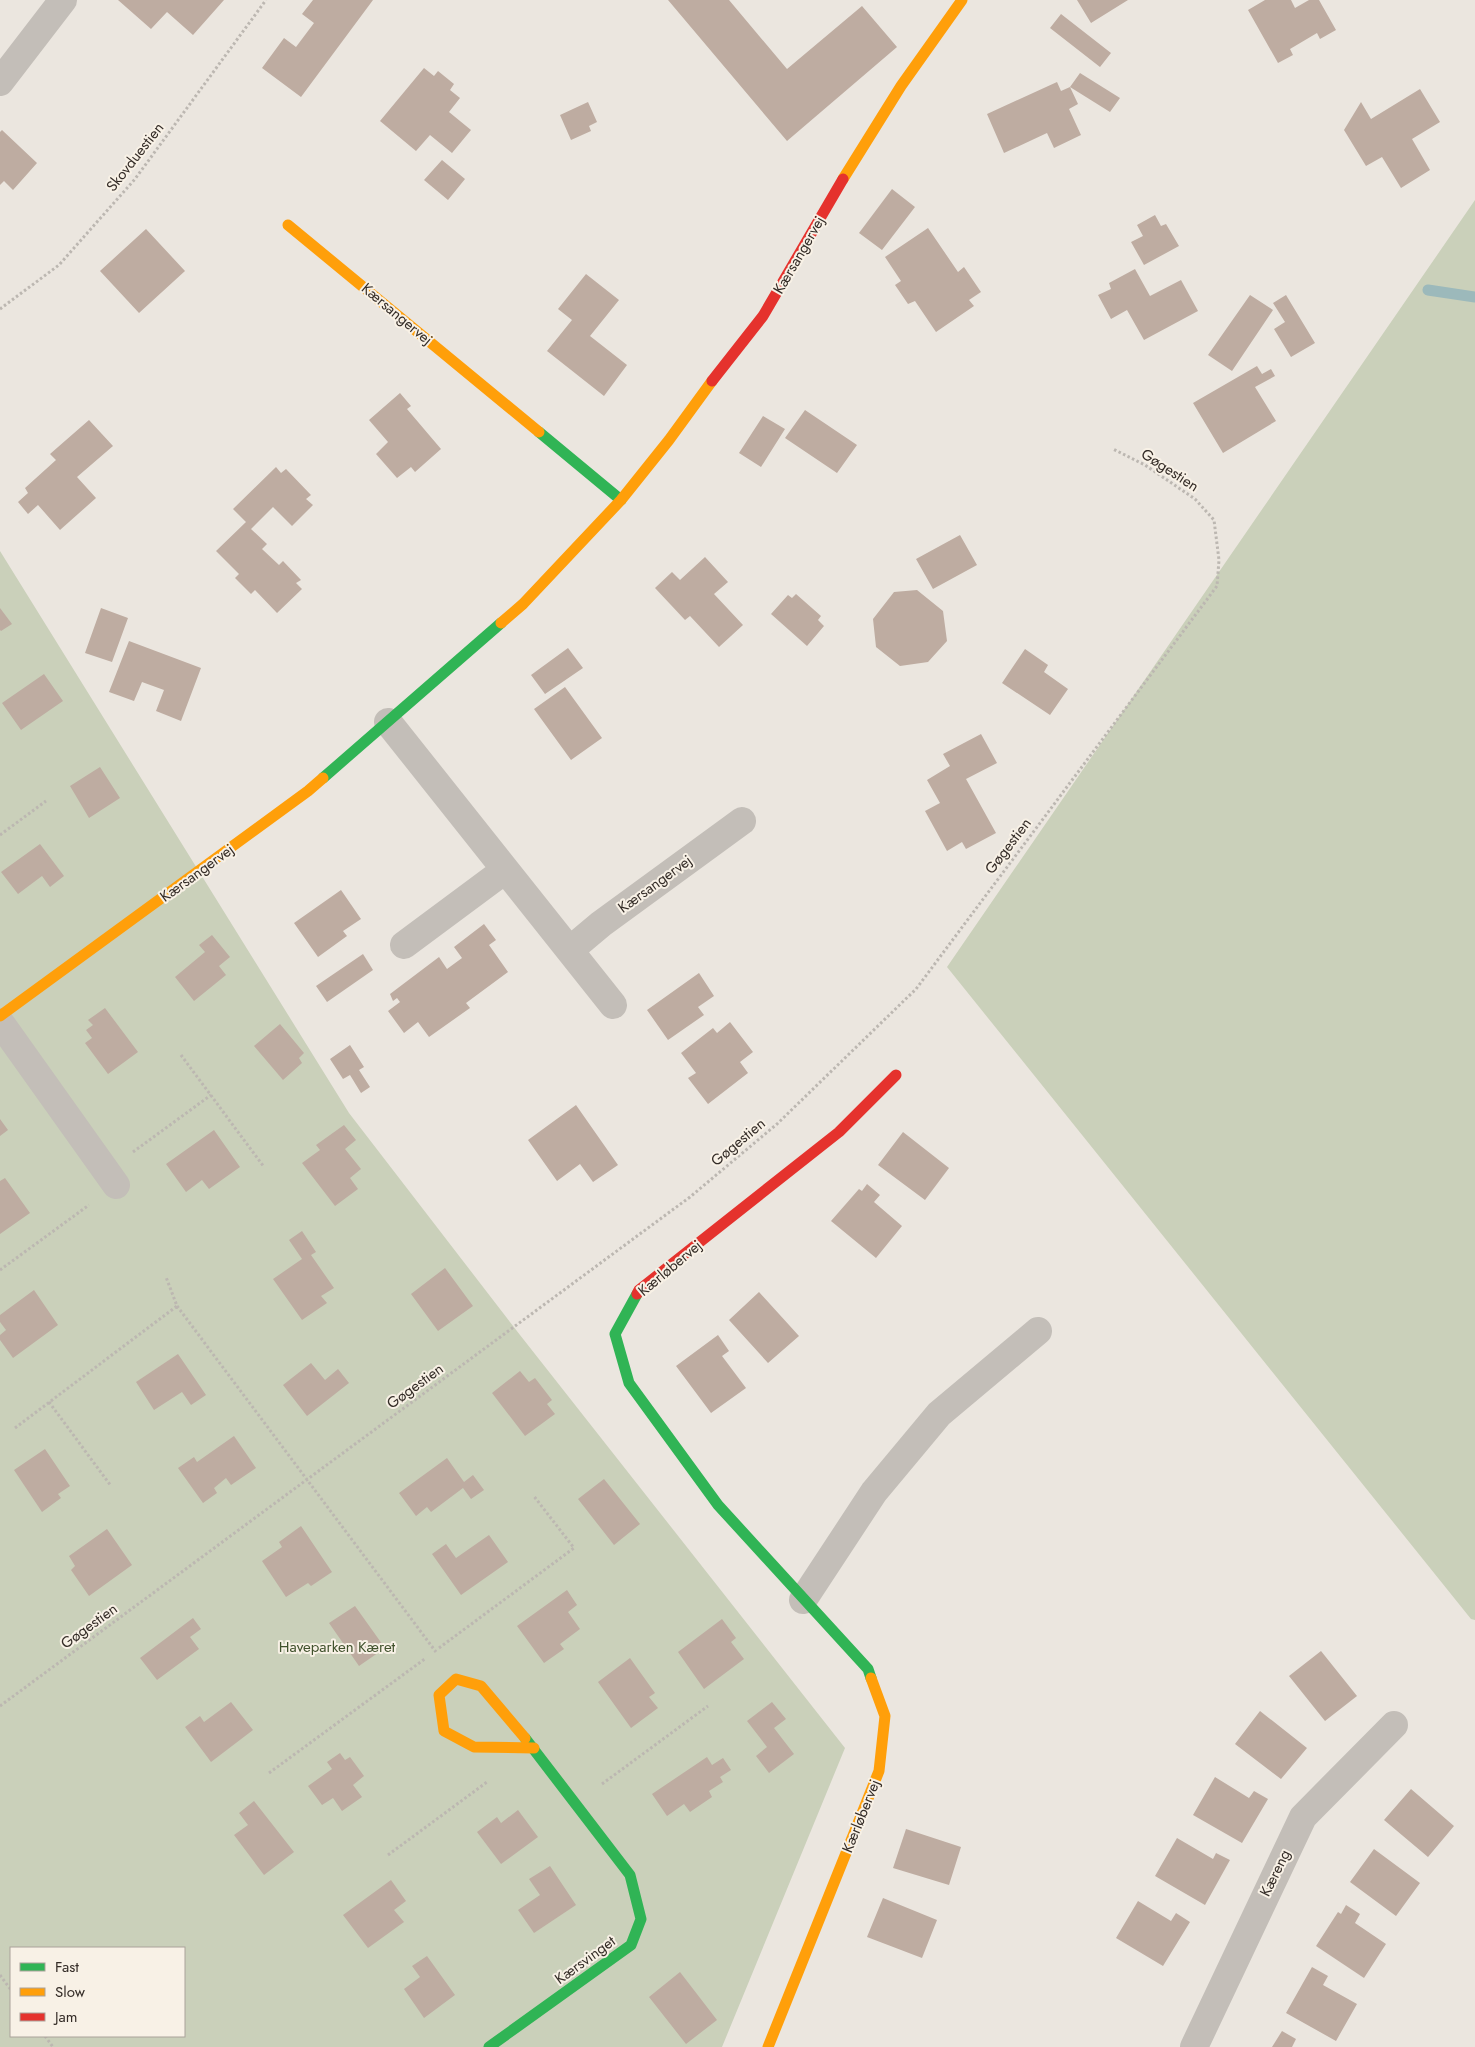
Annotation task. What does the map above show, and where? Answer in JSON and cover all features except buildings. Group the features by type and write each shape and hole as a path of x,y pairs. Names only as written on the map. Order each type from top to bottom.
{"street":[{"path":"0,82 63,0"},
{"name":"Kærsangervej","path":"0,1016 308,791 523,604 621,500 669,440 732,353 764,316 833,196 901,86 962,0"},
{"name":"Kærsangervej","path":"288,224 621,500"},
{"path":"388,722 613,1005"},
{"name":"Kærsangervej","path":"570,950 616,912 742,821"},
{"path":"404,945 505,870"},
{"path":"0,1022 111,1178"},
{"name":"Kærløbervej","path":"768,2047 879,1771 885,1716 868,1669 718,1506 629,1382 615,1334 639,1290 839,1132 896,1075"},
{"path":"803,1600 874,1492 939,1414 1038,1331"},
{"path":"456,1679 439,1695 444,1731 474,1747 534,1748"},
{"name":"Kærsvinget","path":"456,1679 481,1686 534,1748 630,1875 641,1920 631,1945 489,2047"},
{"name":"Kæreng","path":"1194,2047 1303,1817 1394,1725"}],"path":[{"name":"Skovduestien","path":"0,309 59,265 128,186 266,0"},
{"name":"Gøgestien","path":"0,1706 690,1197 777,1124 916,989 1217,586 1219,560 1214,520 1195,499 1146,465 1113,450"},
{"path":"0,835 46,801"},
{"path":"181,1055 264,1167"},
{"path":"0,1270 210,1096"},
{"path":"166,1277 177,1306 456,1679"},
{"path":"15,1428 177,1306"},
{"path":"49,1402 111,1486"},
{"path":"269,1773 574,1548 534,1495"},
{"path":"576,1804 708,1706"},
{"path":"388,1855 488,1782"},
{"path":"0,1975 10,1989"}],"green space":[{"path":"1475,200 1475,1620 1471,1619 947,967"},
{"name":"Haveparken Kæret","path":"0,551 349,1113 520,1335 845,1748 722,2047 0,2047"}],"waterway":[{"path":"1428,290 1475,297"}],"traffic: fast":[{"path":"539,432 621,500"},
{"path":"323,778 501,623"},
{"path":"637,1294 615,1334 629,1383 718,1505 868,1669 871,1678"},
{"path":"489,2047 631,1945 641,1919 630,1875 525,1738"}],"traffic: slow":[{"path":"843,179 901,86 962,0"},
{"path":"288,225 539,432"},
{"path":"501,623 523,604 621,500 669,440 712,381"},
{"path":"0,1016 308,791 323,778"},
{"path":"768,2047 879,1771 885,1716 871,1678"},
{"path":"525,1738 481,1686 456,1679 439,1695 444,1731 474,1747 534,1748"}],"traffic: jam":[{"path":"712,381 763,316 843,179"},
{"path":"637,1294 639,1290 839,1132 896,1075"}]}
